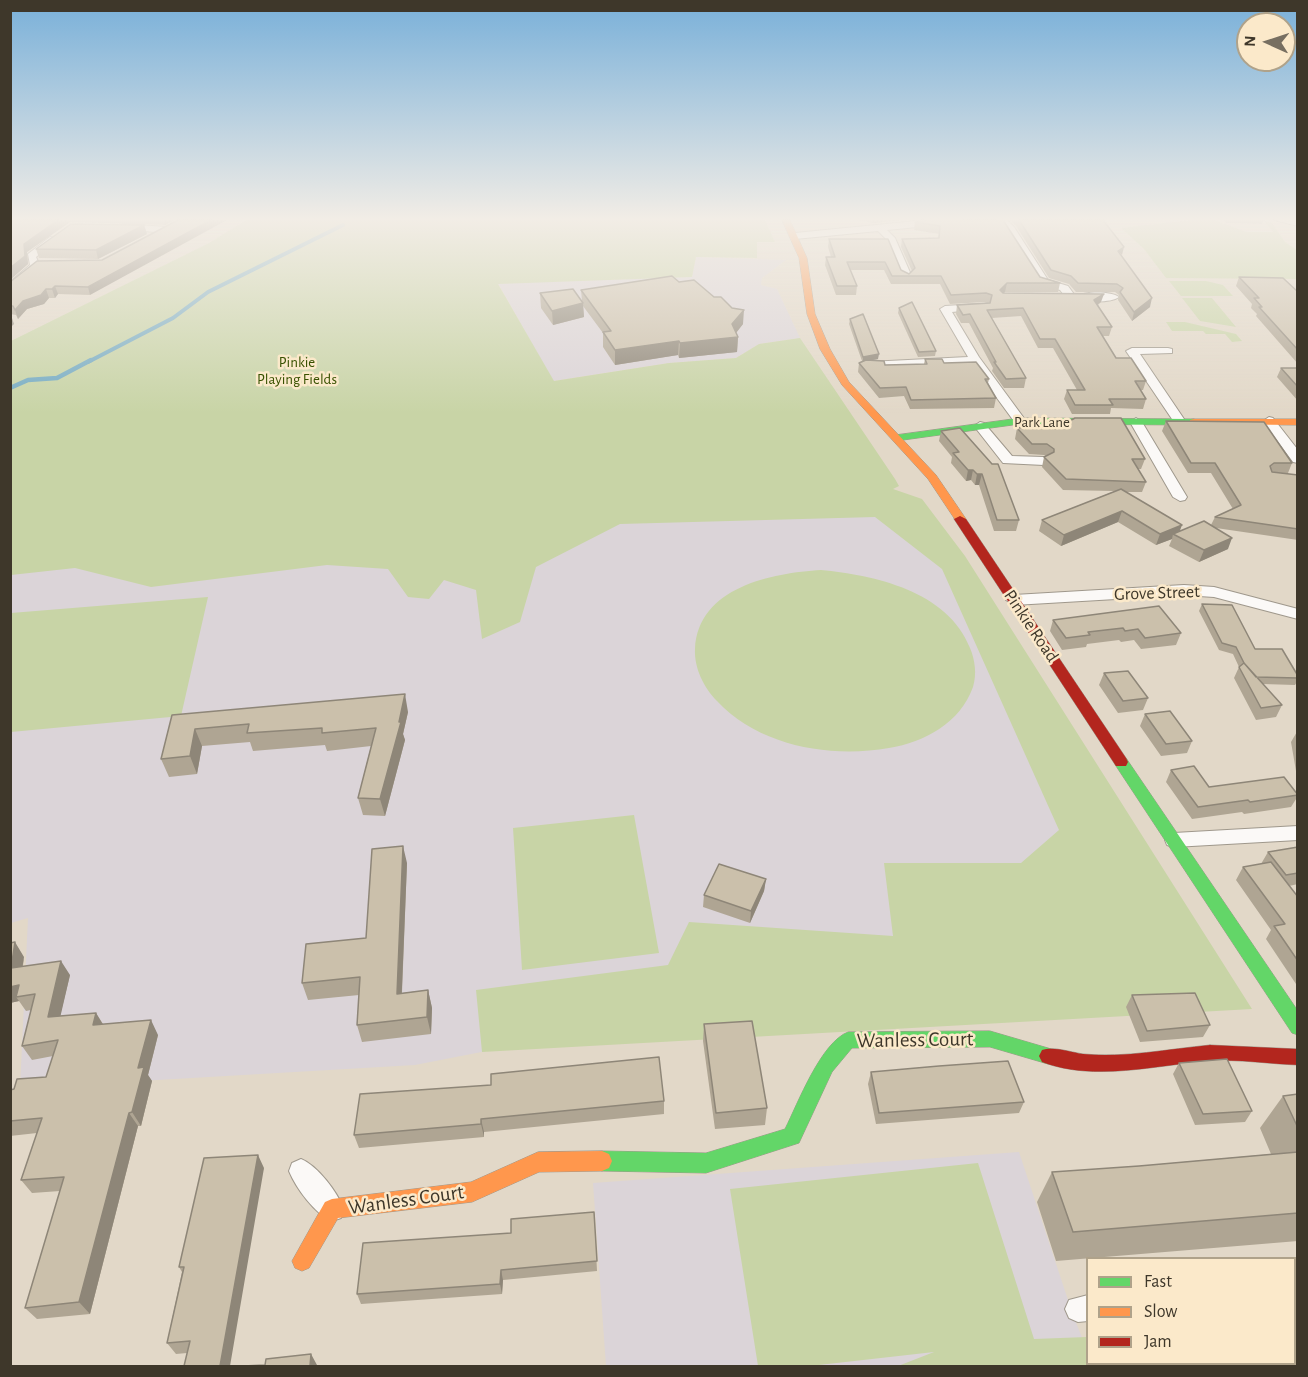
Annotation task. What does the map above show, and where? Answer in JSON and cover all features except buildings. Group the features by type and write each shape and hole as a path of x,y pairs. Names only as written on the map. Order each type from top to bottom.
{"main road":[{"name":"Pinkie Road","path":"807,284 811,314 825,349 845,383 932,477 1298,1027"},
{"name":"Park Lane","path":"896,438 1020,421 1298,422"},
{"name":"Wanless Court","path":"302,1261 332,1209 472,1192 538,1162 636,1160 706,1163 792,1136 825,1066 848,1040 990,1039 1059,1059 1104,1063 1213,1053 1298,1057"}],"street":[{"path":"1031,287 1038,284"},
{"path":"1052,284 1064,288 1071,297"},
{"path":"1052,297 1114,297"},
{"path":"984,307 945,309 952,325 1020,421"},
{"path":"1168,351 1132,351 1180,422"},
{"path":"868,365 976,360"},
{"path":"1269,421 1298,459"},
{"path":"1136,422 1180,497"},
{"path":"980,426 1008,460 1044,462"},
{"name":"Grove Street","path":"1014,600 1184,590 1226,594 1298,615"},
{"path":"1174,840 1298,833"},
{"path":"301,1171 332,1209"}],"shaded area":[{"path":"499,284 761,284 777,289 800,338 759,344 736,358 669,363 553,381"},
{"path":"917,502 1223,998 558,1037 415,1065 20,1088 28,918 11,923 11,546"},
{"path":"1019,1152 1086,1348 1086,1365 1094,1366 606,1366 593,1183"}],"green space":[{"name":"Pinkie Playing Fields","path":"126,284 498,284 554,381 669,363 736,358 759,344 800,338 895,479 899,486 893,489 922,499 965,556 1252,1009 482,1052 476,990 668,965 689,922 893,936 884,863 1021,863 1059,830 942,569 875,517 620,524 536,567 520,622 482,639 476,590 444,580 429,599 408,597 388,569 327,565 151,587 75,568 11,575 11,341"},
{"path":"1172,284 1220,284 1233,296 1181,296"},
{"path":"1182,298 1212,298 1236,327 1200,321"},
{"path":"1166,322 1185,322 1236,334 1242,341 1232,342 1225,334 1172,331"},
{"path":"821,570 864,576 907,590 945,612 959,628 972,653 975,677 967,700 950,721 940,729 915,741 889,748 867,751 820,750 775,739 754,729 734,717 712,696 701,677 695,656 699,628 709,611 723,598 741,587 760,580"},
{"path":"208,597 181,716 11,732 11,613"},
{"path":"634,815 659,953 522,970 513,828"},
{"path":"978,1163 1034,1339 1086,1337 1086,1365 1114,1366 898,1366 934,1352 810,1366 758,1366 730,1189"}],"waterway":[{"path":"88,362 173,318 208,292 224,284"},
{"path":"10,388 28,380 57,378 91,360"}],"traffic: fast":[{"path":"896,438 1020,421 1194,422"},
{"path":"1121,762 1298,1027"},
{"path":"602,1161 706,1163 792,1136 825,1066 848,1040 990,1039 1048,1056"}],"traffic: slow":[{"path":"807,284 811,314 825,349 845,383 932,477 960,519"},
{"path":"1194,422 1298,422"},
{"path":"302,1261 332,1209 472,1192 538,1162 602,1161"}],"traffic: jam":[{"path":"960,519 1121,762"},
{"path":"1048,1056 1108,1063 1221,1053 1298,1057"}]}
